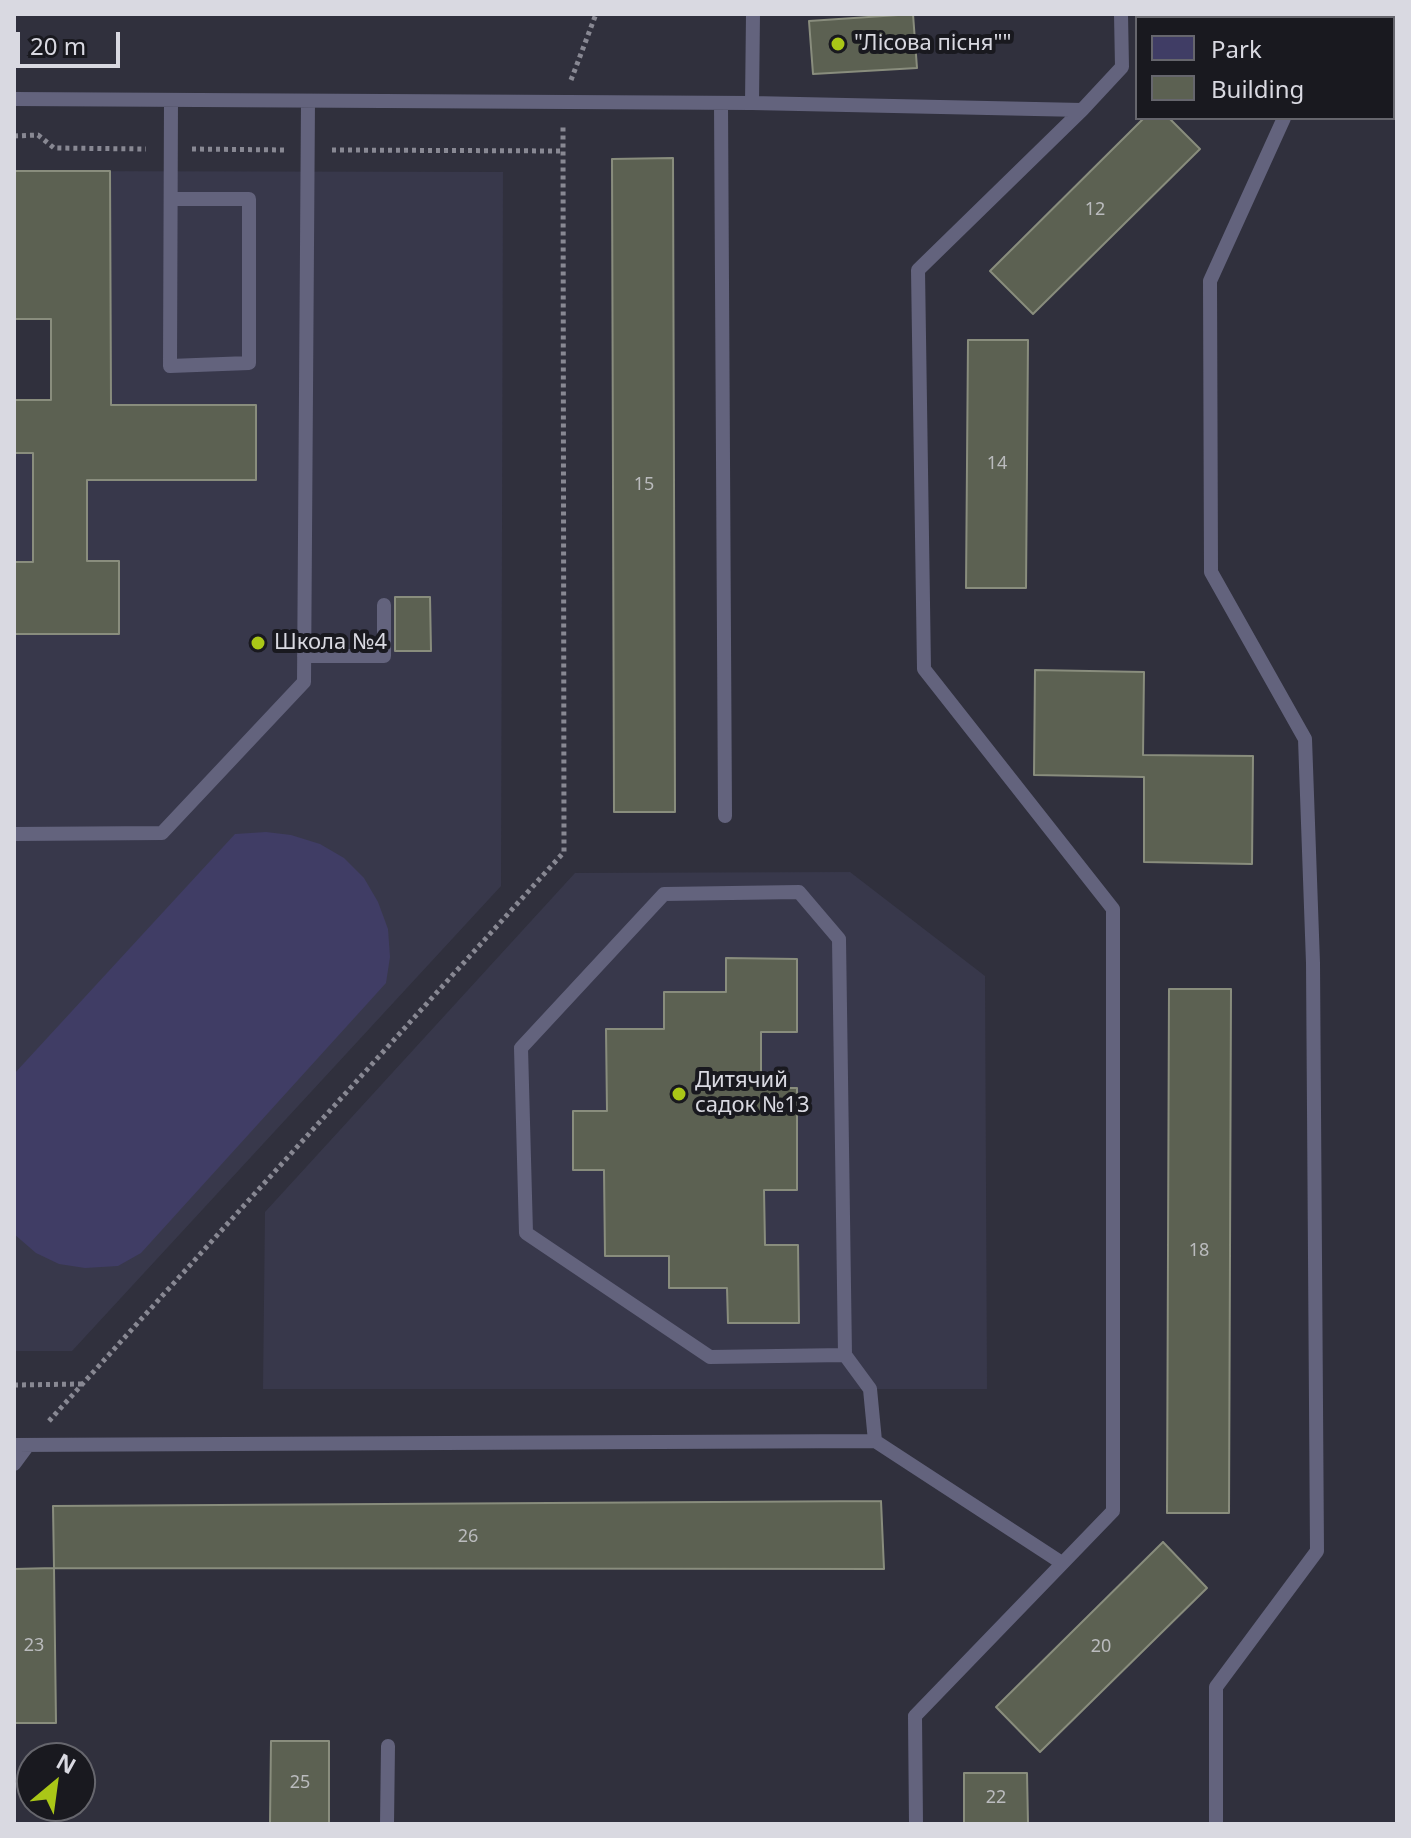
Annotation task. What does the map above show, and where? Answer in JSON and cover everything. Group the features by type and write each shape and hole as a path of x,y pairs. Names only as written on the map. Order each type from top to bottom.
{"lane":[{"path":"752,103 753,14"},
{"path":"916,1824 915,1716 1113,1511 1113,909 924,669 918,270 1122,67 1121,14"},
{"path":"14,99 752,103 1082,110"},
{"path":"171,100 170,366 249,363 249,199 171,199"},
{"path":"14,834 162,833 304,682 308,101"},
{"path":"721,104 725,816"},
{"path":"1216,1824 1216,1687 1317,1551 1313,963 1305,739 1211,572 1210,281 1283,120"},
{"path":"304,656 384,656 384,605"},
{"path":"845,1355 710,1357 526,1233 521,1048 664,894 799,892 839,939 845,1355 870,1389 875,1441"},
{"path":"14,1464 21,1445 875,1441 1062,1563"},
{"path":"387,1824 388,1746"}],"path":[{"path":"21,1445 83,1384 564,852 563,103 596,14"},
{"path":"14,1385 83,1384"}],"shaded area":[{"name":"Школа №4","path":"14,171 503,172 501,886 72,1351 14,1351 14,400 51,399 51,319 14,319"},
{"name":"Дитячий садок №13","path":"850,872 985,976 987,1389 263,1389 265,1212 575,873"}],"green space":[{"path":"266,832 291,835 320,844 344,858 364,878 378,902 388,929 390,957 386,983 141,1253 118,1266 85,1268 59,1264 36,1253 14,1234 14,1074 235,834"}],"building":[{"path":"913,14 917,68 813,74 809,21"},
{"path":"1165,14 1228,14 1228,16"},
{"path":"1142,120 1171,120 1200,149 1033,314 990,271"},
{"path":"673,158 675,812 614,812 612,159"},
{"path":"14,171 110,171 111,405 256,405 256,480 87,480 87,561 119,561 119,634 14,634 14,562 33,562 33,453 14,453 14,400 51,400 51,319 14,319"},
{"path":"968,340 1028,340 1026,588 966,588"},
{"path":"395,597 430,597 431,651 395,651"},
{"path":"1035,670 1144,672 1143,755 1253,756 1252,864 1144,862 1144,777 1034,775"},
{"path":"726,958 797,959 797,1032 761,1032 761,1088 797,1088 797,1190 764,1190 765,1245 798,1245 799,1323 728,1323 727,1288 669,1288 669,1256 605,1256 604,1170 573,1170 573,1111 607,1111 606,1029 664,1029 664,992 726,992"},
{"path":"1169,989 1231,989 1229,1513 1167,1513"},
{"path":"881,1501 884,1569 54,1568 53,1506"},
{"path":"1163,1542 1207,1588 1040,1752 996,1707"},
{"path":"54,1568 56,1723 14,1723 14,1569"},
{"path":"271,1741 329,1741 329,1824 270,1824"},
{"path":"964,1773 1027,1773 1028,1824 964,1824"}],"place":[{"name":"\"Лісова пісня\"\"","path":"838,44"},
{"name":"Школа №4","path":"258,643"},
{"name":"Дитячий садок №13","path":"679,1094"}]}
